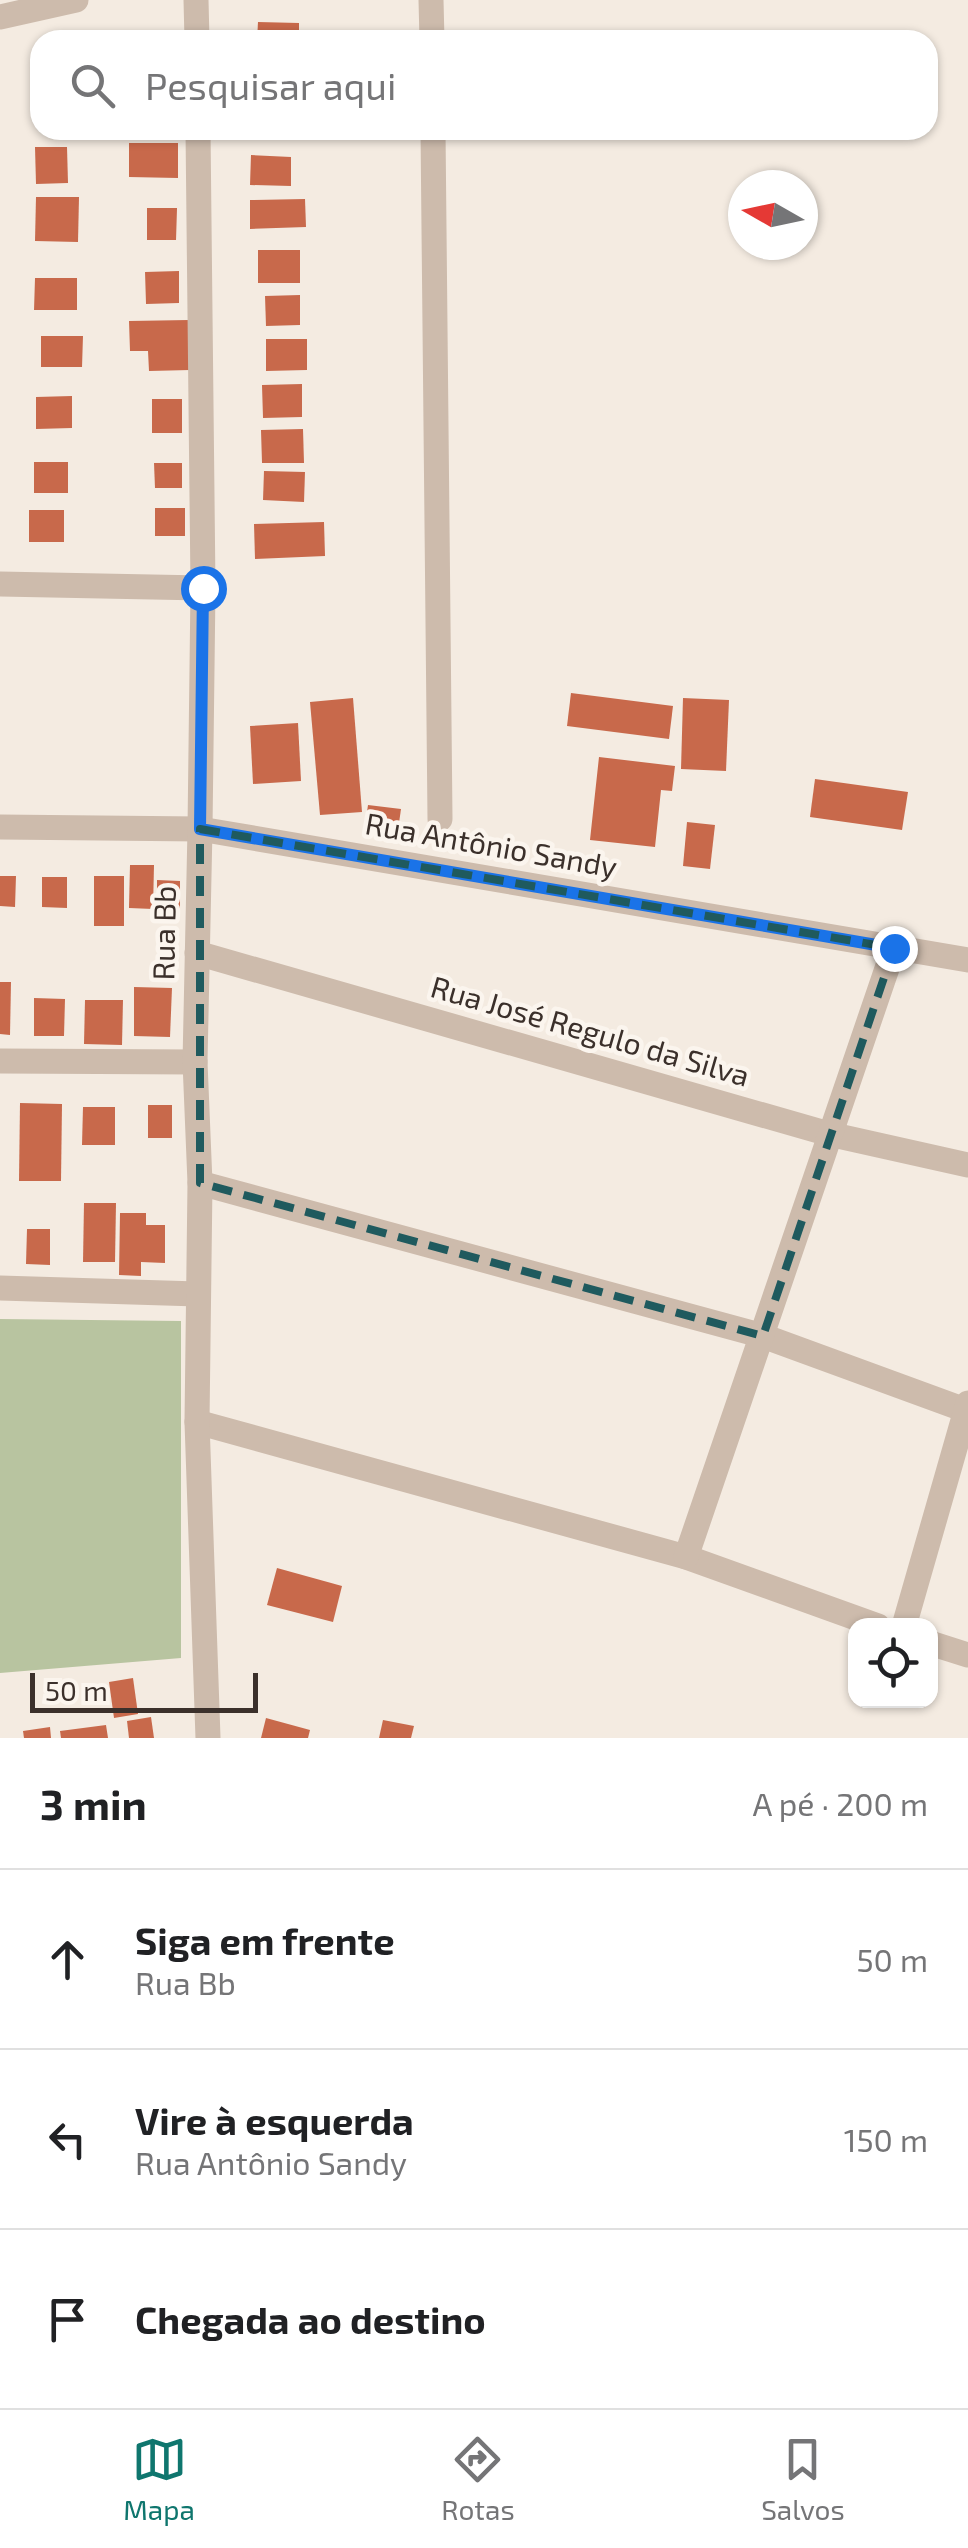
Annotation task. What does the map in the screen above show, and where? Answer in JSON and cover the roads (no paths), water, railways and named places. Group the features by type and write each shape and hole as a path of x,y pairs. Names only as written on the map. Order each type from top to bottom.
{"street":[{"path":"0,17 76,0"},
{"path":"196,0 197,30"},
{"path":"431,0 432,30"},
{"name":"Rua Bb","path":"198,140 203,588 195,1062 200,1183 197,1422 208,1738"},
{"path":"433,140 440,819"},
{"path":"0,584 203,588"},
{"name":"Rua Antônio Sandy","path":"0,827 200,829 968,960"},
{"path":"686,1557 894,948"},
{"name":"Rua José Regulo da Silva","path":"197,953 829,1134 968,1165"},
{"path":"0,1061 195,1062"},
{"path":"200,1183 763,1336 967,1408 906,1618"},
{"path":"0,1288 198,1294"},
{"path":"197,1422 686,1557 856,1618"},
{"path":"938,1646 968,1655"}]}
